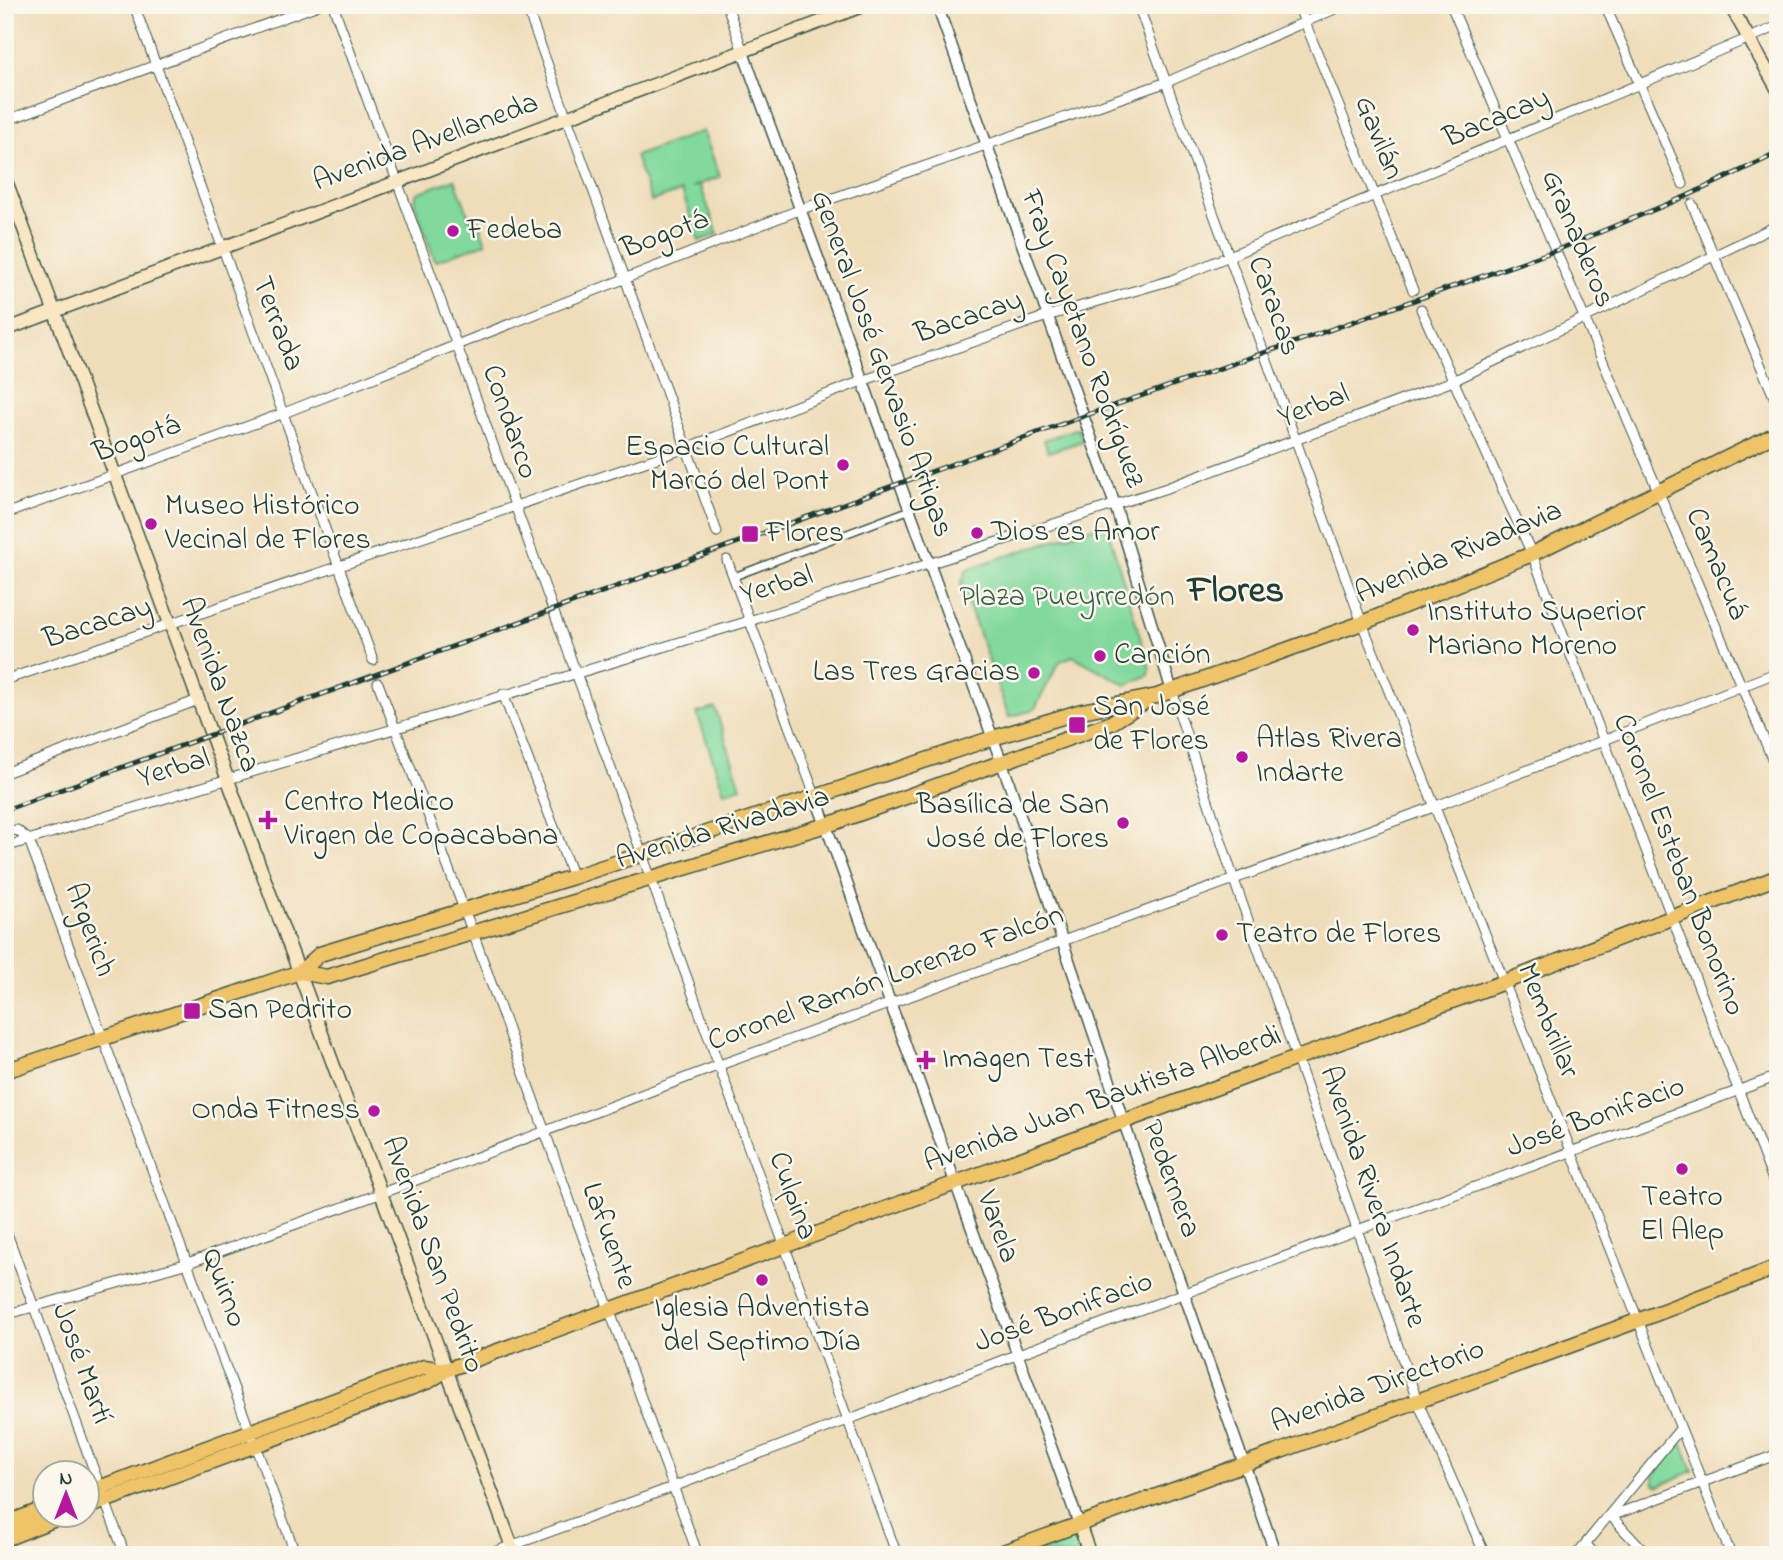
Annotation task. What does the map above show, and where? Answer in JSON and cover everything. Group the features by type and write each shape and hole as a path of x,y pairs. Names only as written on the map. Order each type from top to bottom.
{"main road":[{"name":"Avenida Avellaneda","path":"5,330 865,5"},
{"path":"1730,5 1778,90"},
{"name":"Avenida Nazca","path":"5,178 169,626 300,972"},
{"name":"Avenida Rivadavia","path":"5,1071 300,972 320,954 573,877 993,738 1092,709 1151,698 1362,623 1532,554 1778,433"},
{"name":"Avenida Rivadavia","path":"300,972 327,977 824,824 1111,723 1151,698"},
{"name":"Avenida Juan Bautista Alberdi","path":"102,1492 257,1445 429,1381 446,1370 1504,982 1778,877"},
{"name":"Avenida San Pedrito","path":"300,972 513,1550"},
{"name":"Avenida Directorio","path":"995,1555 1778,1267"},
{"name":"Avenida Juan Bautista Alberdi","path":"102,1491 250,1430 424,1367 446,1370"},
{"path":"5,1524 32,1513"},
{"name":"Varela","path":"1079,1524 1090,1555"},
{"path":"5,1539 33,1528"}],"street":[{"name":"Terrada","path":"134,5 373,660"},
{"path":"5,121 318,5"},
{"name":"Condarco","path":"333,5 640,854"},
{"path":"526,5 717,532"},
{"name":"General José Gervasio Artigas","path":"727,5 799,210 993,738"},
{"name":"Fray Cayetano Rodríguez","path":"937,5 1115,505 1172,691"},
{"name":"Caracas","path":"1138,5 1362,623"},
{"name":"Gavilán","path":"1298,5 1413,290"},
{"name":"Bogotá","path":"5,514 284,413 799,210 1167,82 1344,5"},
{"name":"Granaderos","path":"1451,5 1659,491"},
{"path":"1605,5 1682,184"},
{"name":"Bacacay","path":"5,680 169,626 512,505 686,449 862,381 1047,316 1172,280 1778,26"},
{"path":"1692,204 1778,406"},
{"name":"Yerbal","path":"5,847 749,621 1115,505 1453,381 1778,225"},
{"path":"1422,309 1532,554"},
{"name":"Camacuá","path":"1659,491 1778,772"},
{"path":"733,577 909,510"},
{"name":"Coronel Esteban Bonorino","path":"1532,554 1778,1193"},
{"path":"727,560 816,798"},
{"name":"Membrillar","path":"1362,623 1731,1555"},
{"name":"Coronel Ramón Lorenzo Falcón","path":"5,1315 188,1263 382,1193 717,1066 1436,806 1606,742 1778,672"},
{"path":"379,683 465,909"},
{"name":"Avenida Rivera Indarte","path":"1172,691 1234,880 1417,1400 1485,1555"},
{"path":"503,694 573,877"},
{"path":"5,773 198,700"},
{"name":"Pedernera","path":"993,738 1123,1120 1276,1555"},
{"name":"Varela","path":"816,798 953,1183 1079,1524"},
{"path":"5,831 17,830 29,840"},
{"name":"Argerich","path":"29,840 104,1037"},
{"name":"Culpina","path":"640,854 897,1555"},
{"name":"Lafuente","path":"465,909 698,1555"},
{"name":"Quirno","path":"104,1037 296,1555"},
{"name":"José Bonifacio","path":"486,1555 513,1550 1016,1355 1186,1296 1778,1076"},
{"name":"José Martí","path":"5,1228 35,1307 85,1458"},
{"path":"1576,1555 1611,1516 1680,1429"},
{"path":"1611,1516 1778,1454"},
{"name":"José Martí","path":"102,1504 125,1555"},
{"path":"1611,1516 1647,1555"},
{"path":"1586,1544 1595,1555"}],"green space":[{"path":"703,131 720,177 692,187 700,185 718,234 699,241 682,191 651,201 635,156"},
{"name":"Fedeba","path":"455,179 470,219 476,216 486,243 435,261 414,201 417,193"},
{"path":"1078,428 1083,441 1048,452 1044,440"},
{"name":"Plaza Pueyrredón","path":"1106,523 1150,669 1149,675 1126,685 1073,656 1060,661 1034,710 1009,717 961,584 967,569"},
{"path":"715,708 741,787 724,792 697,713"},
{"path":"1683,1444 1693,1471 1659,1486 1654,1483 1654,1476 1678,1445"},
{"path":"1070,1540 1076,1543 1081,1555 1033,1555"}],"railway":[{"path":"5,810 1084,416 1557,250 1687,196 1778,153"}],"place":[{"name":"Fedeba","path":"453,231"},
{"name":"Espacio Cultural Marcó del Pont","path":"843,465"},
{"name":"Museo Histórico Vecinal de Flores","path":"151,524"},
{"name":"Dios es Amor","path":"977,533"},
{"name":"Flores","path":"750,534"},
{"name":"Instituto Superior Mariano Moreno","path":"1413,630"},
{"name":"Canción","path":"1100,656"},
{"name":"Las Tres Gracias","path":"1034,673"},
{"name":"San José de Flores","path":"1077,725"},
{"name":"Atlas Rivera Indarte","path":"1242,757"},
{"name":"Centro Medico Virgen de Copacabana","path":"268,820"},
{"name":"Basílica de San José de Flores","path":"1123,823"},
{"name":"Teatro de Flores","path":"1222,935"},
{"name":"San Pedrito","path":"192,1011"},
{"name":"Imagen Test","path":"926,1060"},
{"name":"Onda Fitness","path":"374,1111"},
{"name":"Teatro El Alep","path":"1682,1169"},
{"name":"Iglesia Adventista del Septimo Día","path":"762,1280"}],"district":[{"name":"Flores","path":"1236,592"}]}
